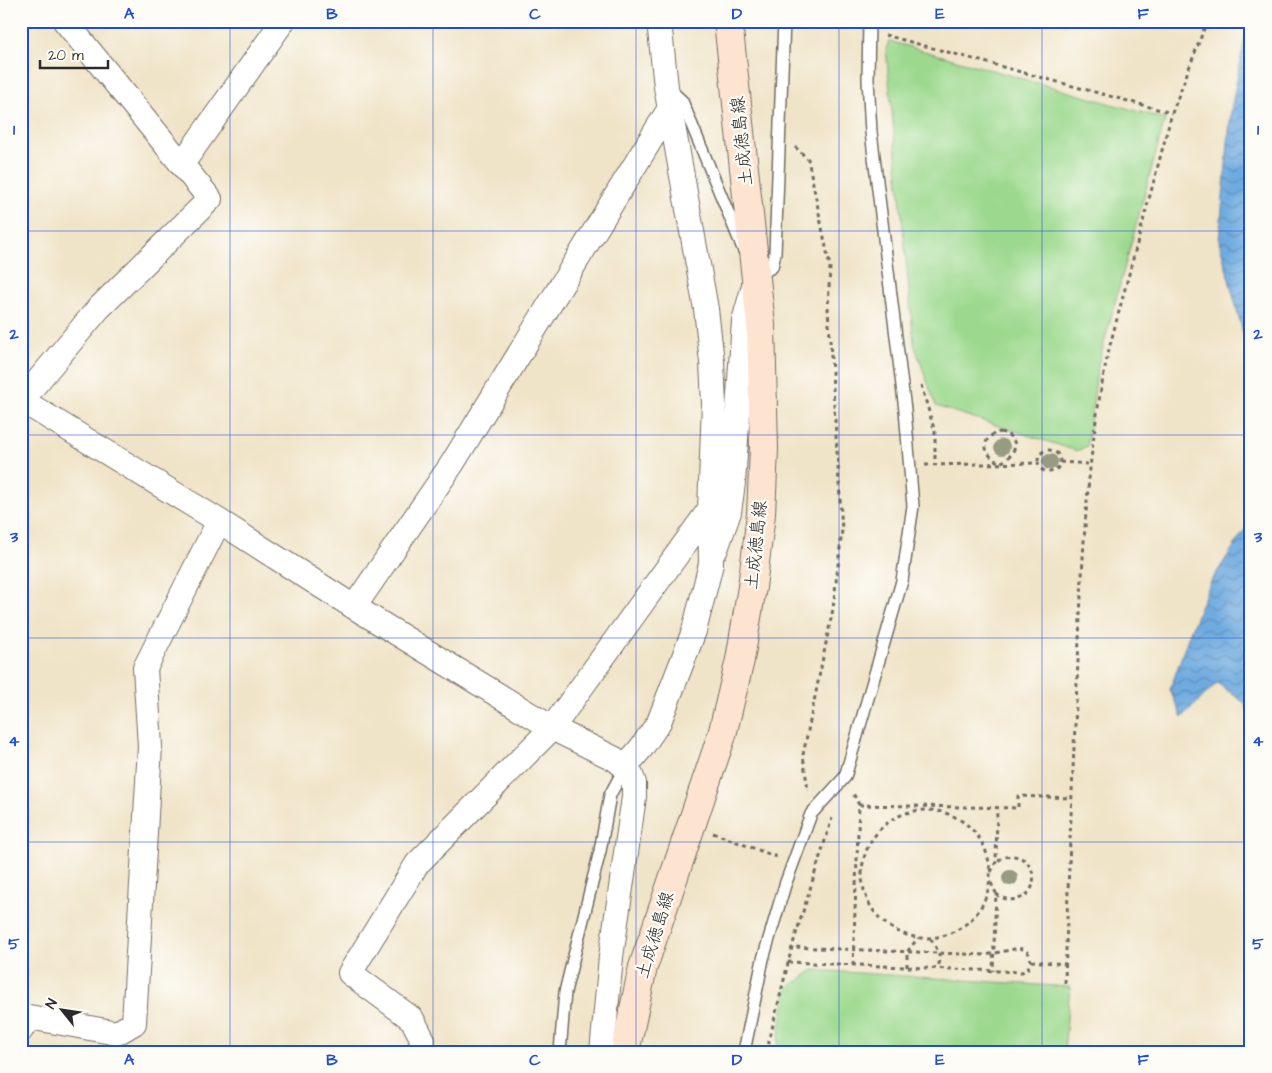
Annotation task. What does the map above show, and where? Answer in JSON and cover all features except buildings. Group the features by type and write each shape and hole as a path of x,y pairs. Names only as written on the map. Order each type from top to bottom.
{"main road":[{"name":"土成徳島線","path":"625,1052 643,967 722,735 740,660 761,514 764,449 761,325 728,21"}],"street":[{"path":"66,21 210,199 98,309 21,400 219,520 354,607 552,728 626,767 634,783 634,797 611,956 602,1052"},
{"path":"182,164 283,21"},
{"path":"658,21 668,97 706,309 712,362 714,402 710,510 711,564"},
{"path":"354,607 452,464 668,97"},
{"path":"626,767 659,722 694,631 711,564 724,532 729,512 732,483 744,320 757,276"},
{"path":"418,1052 423,1040 412,1019 350,973 417,864 552,728 710,510"},
{"path":"21,1030 29,1018 117,1033 134,1023 150,746 145,668 219,520"}],"lane":[{"path":"668,97 682,101 737,236 757,276 772,267 776,253 784,21"},
{"path":"744,1052 763,959 793,863 811,814 845,777 902,581 913,506 905,410 870,132 868,79 869,21"},
{"path":"560,1052 565,992 600,851 610,795 626,767"}],"path":[{"path":"1065,983 1081,596 1090,464 1102,378 1172,113 1207,21"},
{"path":"882,34 1172,113"},
{"path":"780,133 808,159 830,267 828,309 842,530 833,609 803,755 811,814"},
{"path":"1000,432 1008,434 1013,439 1015,447 1013,454 1008,460 1000,463 993,460 985,447 988,439 993,434 1000,432"},
{"path":"1049,449 1055,451 1059,456 1060,462 1058,468 1049,472 1044,471 1038,463 1038,456 1042,451 1049,449"},
{"path":"1060,462 1090,464"},
{"path":"910,465 1038,463"},
{"path":"845,777 859,805 853,965"},
{"path":"859,805 922,808 1018,808 1018,796 1072,798"},
{"path":"996,862 997,807"},
{"path":"862,872 864,858 869,846 885,825 909,812 922,808 960,819 979,837 986,849 990,862 990,877 992,888 996,893 1009,900 1020,898 1029,892 1034,881 1032,869 1025,860 1014,856 1003,857 996,862 992,869 990,877 984,901 978,913 968,923 945,936 918,938 904,935 882,921 873,910 867,898 862,872"},
{"path":"768,1052 792,947 833,814"},
{"path":"692,825 793,863"},
{"path":"857,871 862,872"},
{"path":"993,971 996,893"},
{"path":"907,968 907,952 918,938"},
{"path":"931,938 939,953 939,969"},
{"path":"788,962 1022,972 1028,968 1031,961 1029,954 1019,948 986,955 792,947"},
{"path":"1031,961 1066,964"}],"green space":[{"path":"889,41 1165,119 1098,365 1087,446 1077,451 936,406 914,344 886,49"},
{"path":"814,970 1070,987 1064,1052 776,1052 787,988"}],"water":[{"path":"1248,21 1251,21 1251,364 1219,241 1231,110"},
{"path":"1251,520 1251,720 1245,703 1217,683 1182,718 1170,690 1190,632 1210,583"}]}
